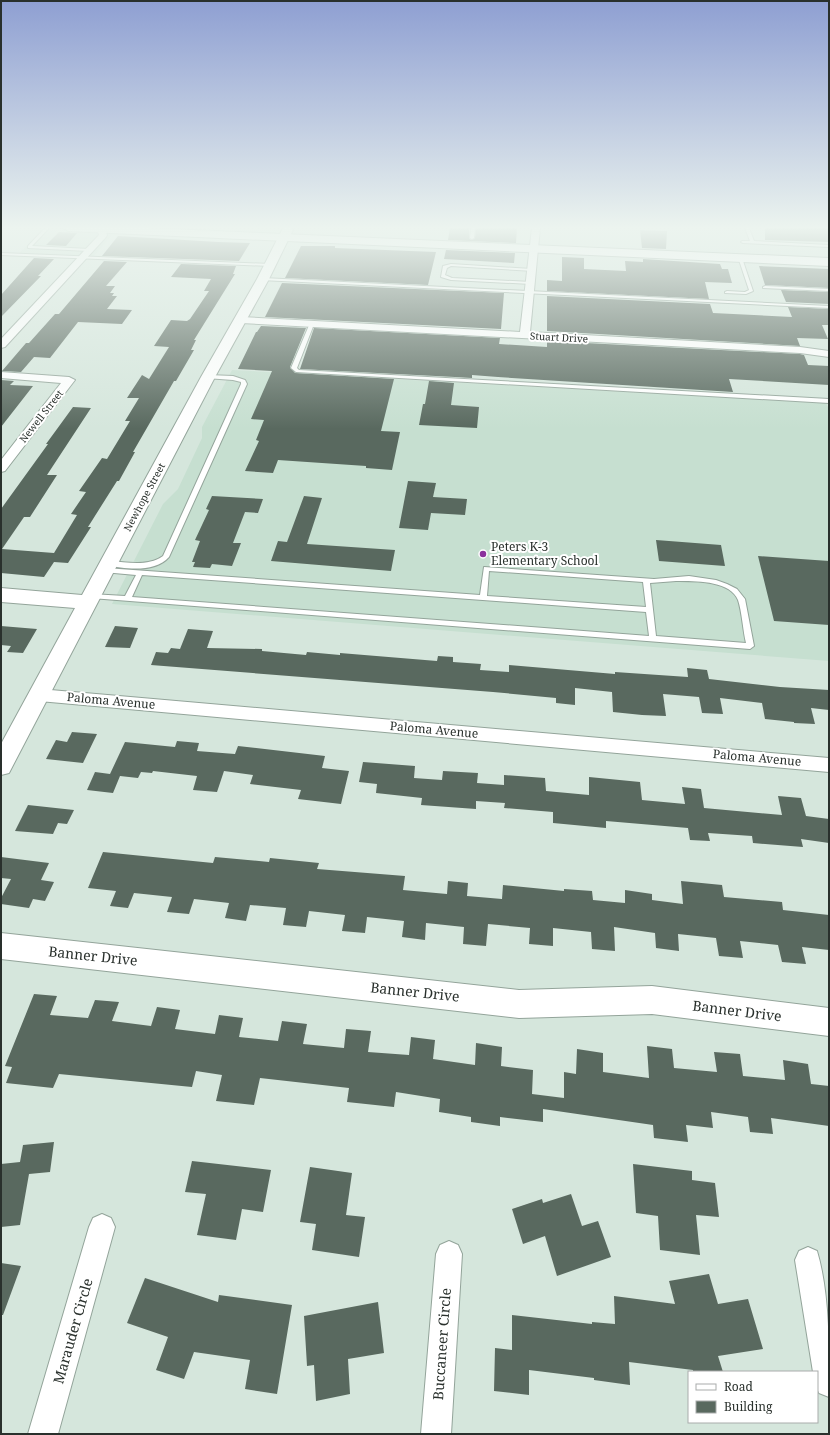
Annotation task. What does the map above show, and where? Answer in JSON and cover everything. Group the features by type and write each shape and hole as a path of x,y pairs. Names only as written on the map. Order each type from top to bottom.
{"main road":[{"name":"Newhope Street","path":"1,766 208,377 254,295"},
{"path":"1,595 90,599"},
{"name":"Banner Drive","path":"1,946 519,1004 652,1000 829,1022"}],"street":[{"path":"1,345 47,295"},
{"path":"525,335 529,295"},
{"name":"Stuart Drive","path":"241,320 793,349 829,354"},
{"name":"Newell Street","path":"1,375 69,380 1,468"},
{"name":"Paloma Avenue","path":"39,695 829,765"},
{"name":"Marauder Circle","path":"43,1434 102,1227"},
{"name":"Buccaneer Circle","path":"436,1434 449,1254"},
{"path":"808,1260 829,1383"}],"lane":[{"path":"640,295 829,307"},
{"path":"312,324 294,368 298,371 829,401"},
{"path":"107,566 150,565 156,564 166,557 244,384 238,379 208,377"},
{"path":"107,566 140,572 650,610"},
{"path":"90,599 128,598 750,646 741,599 729,586 712,581 686,579 646,580 486,569 483,597"},
{"path":"128,598 140,572"},
{"path":"646,580 653,639"}],"shaded area":[{"name":"Peters K-3 Elementary School","path":"232,370 826,403 829,409 829,661 112,604 163,504 178,489 202,438 202,427"}],"building":[{"path":"1,295 22,295 1,317"},
{"path":"75,295 117,296 107,309 132,310 122,324 78,322 50,358 34,357 21,372 2,371 26,343 29,343 55,314 59,314"},
{"path":"206,295 222,295 194,340 196,340 191,350 194,350 176,381 174,381 133,452 135,452 119,481 117,481 88,527 91,527 68,563 54,562 44,577 1,573 1,509 73,407 91,408 47,475 57,475 30,517 24,517 2,549 54,553 77,515 71,514 86,492 79,491 102,458 107,459 130,421 125,421 139,398 127,398 142,375 149,379 169,347 154,346 171,320 187,321 190,319"},
{"path":"276,295 504,295 501,329 265,317"},
{"path":"627,295 708,295 709,299"},
{"path":"783,295 829,295 829,304 786,302"},
{"path":"547,296 710,304 713,313 792,317 788,307 829,309 829,325 822,325 828,339 797,338 800,346 547,331"},
{"path":"261,326 306,328 290,367 295,373 394,379 381,431 400,432 392,470 366,468 366,466 278,460 273,473 245,471 259,441 256,440 264,420 251,419 272,371 238,369 256,332"},
{"path":"314,328 500,338 499,344 547,347 547,341 800,354 804,355 808,365 829,366 829,385 729,379 733,392 472,375 472,378 300,369"},
{"path":"1,380 14,381 10,385 33,386 1,427"},
{"path":"429,381 454,383 451,405 479,407 477,428 419,425"},
{"path":"408,481 436,483 433,497 467,499 465,515 431,513 428,530 399,528"},
{"path":"212,496 263,499 258,513 245,512 233,543 241,543 232,566 212,564 210,568 193,567 195,562 192,562 200,541 195,540 209,510 206,509"},
{"path":"304,496 322,498 307,544 395,550 391,571 271,561 278,541 287,542"},
{"path":"656,540 721,545 725,566 659,561"},
{"path":"758,556 829,561 829,625 774,621"},
{"path":"1,626 37,629 23,653 7,652 11,646 1,645"},
{"path":"115,626 138,628 130,648 105,647"},
{"path":"188,629 213,631 207,648 262,649 262,651 306,655 307,652 340,655 340,653 437,661 438,656 453,657 453,662 481,664 480,670 509,672 509,665 615,674 615,672 688,677 687,668 707,670 709,679 780,687 829,690 829,710 811,708 815,724 794,723 765,719 762,703 720,698 723,714 702,713 699,697 663,694 666,716 642,715 613,712 612,692 575,688 575,705 556,703 556,698 493,692 151,665 156,652 168,653 171,648 180,649"},
{"path":"72,732 97,734 83,763 46,759 56,740 67,742"},
{"path":"177,741 199,743 197,751 235,754 238,746 325,756 322,768 349,771 341,804 298,799 301,790 250,784 253,775 224,771 217,792 193,790 197,776 153,771 152,773 141,772 138,778 120,776 113,793 87,790 95,772 110,774 125,742 175,747"},
{"path":"363,762 415,766 414,778 442,780 443,771 478,773 477,783 504,785 504,775 545,778 546,791 589,795 589,777 640,782 642,800 685,804 682,787 701,789 704,808 782,815 778,796 801,798 806,816 829,819 829,843 801,839 803,847 753,843 752,836 708,833 710,841 690,840 688,828 606,821 606,828 553,823 553,812 504,808 505,803 476,801 476,809 421,805 422,798 376,793 377,784 359,782"},
{"path":"28,805 74,810 67,824 58,823 53,834 15,831"},
{"path":"103,852 213,863 215,857 269,862 270,858 319,863 317,869 405,876 403,890 447,894 448,881 468,883 467,896 502,899 503,885 564,891 564,889 592,891 593,900 625,903 625,890 652,894 652,900 683,904 681,881 722,885 724,897 782,902 783,910 829,915 829,950 802,947 806,964 782,962 778,945 740,941 743,958 719,956 716,938 678,934 679,951 656,948 655,933 614,927 615,951 592,949 591,932 553,928 553,946 529,944 530,928 488,924 486,946 463,944 464,927 426,923 425,940 402,937 404,921 367,917 365,933 342,931 345,915 309,911 306,927 283,925 286,908 250,905 246,921 225,918 229,903 194,899 189,914 167,912 172,897 134,893 128,908 110,906 116,891 88,888"},
{"path":"1,857 49,863 41,880 54,882 45,901 33,899 29,908 1,904 1,898 11,879 1,878"},
{"path":"34,994 57,996 50,1015 88,1018 95,1000 119,1002 112,1021 151,1026 157,1007 180,1010 175,1029 215,1034 219,1015 243,1018 239,1037 278,1041 282,1021 307,1024 303,1044 344,1048 346,1029 371,1031 368,1052 409,1055 411,1037 435,1040 433,1059 475,1065 476,1043 502,1047 501,1066 533,1070 532,1094 564,1098 564,1072 576,1074 577,1049 603,1053 603,1072 649,1078 647,1046 672,1049 674,1068 717,1072 714,1052 740,1054 743,1076 785,1080 783,1060 808,1064 811,1084 829,1086 829,1126 771,1118 773,1134 750,1132 748,1117 711,1112 713,1128 686,1125 688,1142 654,1138 653,1125 543,1109 543,1122 500,1117 500,1126 471,1122 471,1117 439,1112 440,1099 396,1092 394,1107 347,1102 349,1088 260,1078 254,1105 216,1101 222,1075 196,1071 192,1087 59,1074 53,1088 6,1083 12,1067 5,1066"},
{"path":"54,1142 50,1172 29,1174 20,1225 1,1227 1,1164 20,1162 23,1145"},
{"path":"192,1161 271,1170 263,1212 242,1209 236,1240 197,1235 206,1194 185,1192"},
{"path":"633,1164 692,1171 692,1180 715,1183 719,1217 696,1215 700,1255 660,1250 658,1216 636,1213"},
{"path":"310,1167 352,1173 346,1215 365,1217 359,1257 312,1250 316,1224 300,1222"},
{"path":"571,1194 582,1226 598,1221 611,1257 557,1276 545,1236 523,1244 512,1209 542,1199 543,1203"},
{"path":"1,1263 21,1266 3,1315 1,1315"},
{"path":"709,1274 718,1304 748,1299 763,1349 718,1356 723,1371 693,1371 629,1362 630,1385 594,1380 594,1378 529,1370 529,1395 494,1391 495,1348 512,1350 512,1315 592,1324 592,1322 615,1324 614,1296 675,1304 669,1281"},
{"path":"145,1278 218,1302 219,1295 292,1305 277,1394 245,1389 250,1360 194,1352 184,1379 156,1370 168,1337 127,1323"},
{"path":"378,1302 384,1353 348,1359 350,1394 316,1401 314,1365 307,1366 304,1316"}],"place":[{"name":"Peters K-3 Elementary School","path":"483,554"}]}
